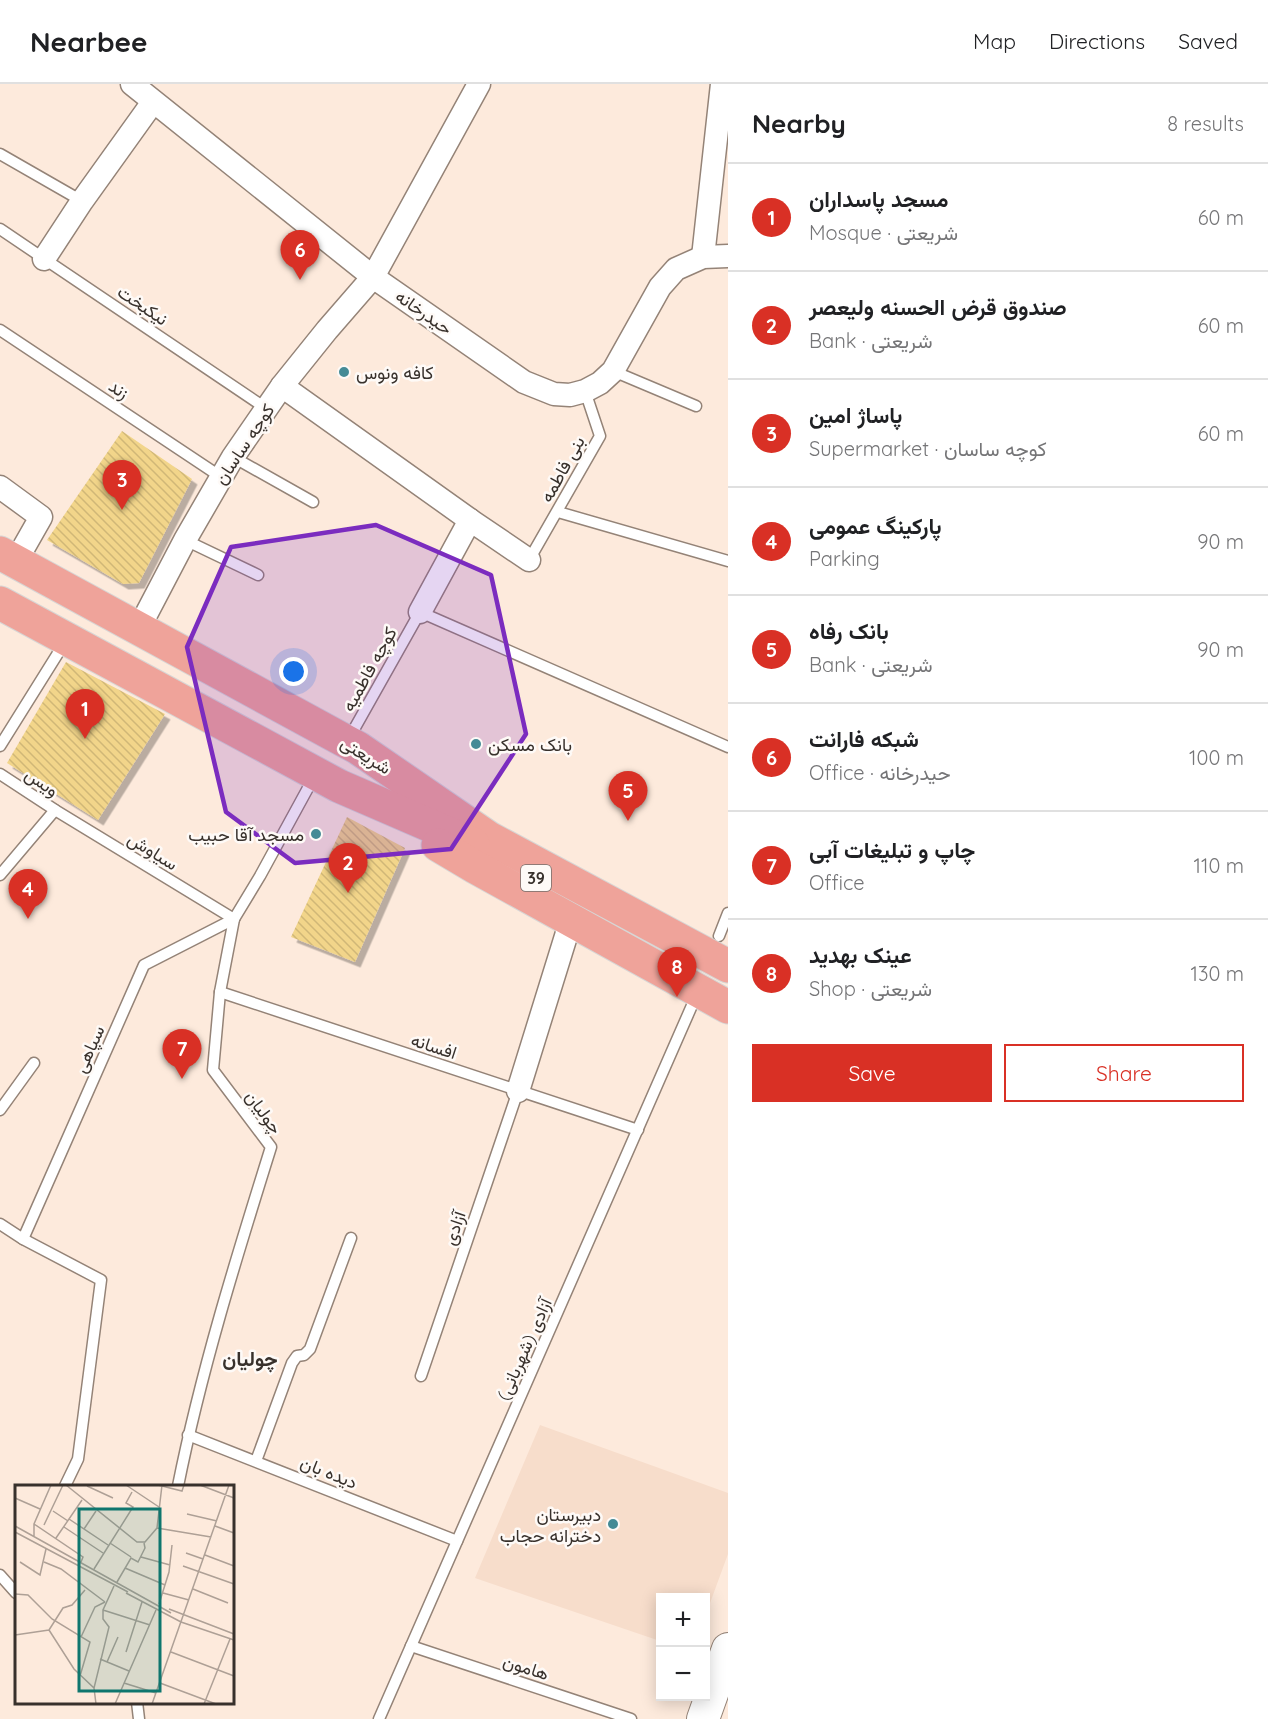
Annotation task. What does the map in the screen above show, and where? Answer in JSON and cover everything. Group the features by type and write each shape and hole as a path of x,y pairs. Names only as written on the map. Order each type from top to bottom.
{"main road":[{"name":"شریعتی","path":"8,557 352,745 500,819 726,939"},
{"name":"شریعتی","path":"0,603 328,779 483,849 713,986"},
{"path":"328,779 475,867 571,920 713,986 728,1007"},
{"path":"703,1719 728,1649"}],"street":[{"name":"حیدرخانه","path":"132,84 373,277 524,382 555,394 570,395 585,391 600,383 613,371 660,287 676,269 703,257"},
{"name":"کوچه ساسان","path":"139,628 185,540 233,457 282,386 373,277 479,84"},
{"path":"722,84 703,257 728,256"},
{"path":"44,259 82,201 153,102"},
{"path":"282,386 529,560"},
{"path":"0,487 41,517 8,557"},
{"path":"420,612 470,520"},
{"path":"518,1091 571,920"}],"lane":[{"path":"0,153 82,201"},
{"name":"نیکبخت","path":"0,229 267,409"},
{"name":"زند","path":"0,330 221,477"},
{"path":"613,371 696,406"},
{"name":"بنی فاطمه","path":"529,560 600,436 585,391"},
{"path":"233,457 313,502"},
{"path":"558,512 728,561"},
{"path":"185,540 258,575"},
{"path":"420,612 728,747"},
{"name":"کوچه فاطمیه","path":"352,745 420,612"},
{"path":"0,746 68,639"},
{"name":"ویس","path":"0,774 55,810 0,875"},
{"name":"چولیان","path":"178,1485 188,1436 220,1311 271,1147 213,1071 219,992 234,920 260,876 328,779"},
{"name":"سیاوش","path":"55,810 234,920"},
{"name":"سپاهی","path":"23,1239 144,964 234,920"},
{"name":"آزادی (شهربانی)","path":"379,1719 638,1130 713,986"},
{"name":"افسانه","path":"219,992 638,1130"},
{"path":"0,1110 34,1063"},
{"name":"آزادی","path":"421,1376 518,1091"},
{"path":"0,1224 23,1239 101,1280 78,1459 65,1485"},
{"path":"256,1461 292,1363 297,1356 310,1349 351,1238"},
{"name":"دیده بان","path":"188,1436 457,1541"},
{"path":"0,1575 15,1589"},
{"name":"هامون","path":"411,1646 631,1719"},
{"path":"137,1704 139,1719"}],"highlighted area":[{"path":"376,525 491,575 526,734 451,849 295,863 226,812 187,647 231,547"}],"shaded area":[{"name":"دبیرستان دخترانه حجاب","path":"540,1425 728,1493 728,1554 710,1603 710,1593 656,1593 656,1640 475,1578"}],"building":[{"path":"122,431 192,479 139,583 123,584 47,540"},
{"path":"66,662 165,714 98,820 7,763"},
{"path":"347,817 405,848 355,962 291,937"}],"place":[{"name":"شبکه فارانت","path":"300,280"},
{"name":"کافه ونوس","path":"344,372"},
{"name":"پاساژ امین","path":"122,510"},
{"name":"مسجد پاسداران","path":"85,739"},
{"name":"بانک مسکن","path":"476,744"},
{"name":"بانک رفاه","path":"628,821"},
{"name":"مسجد آقا حبیب","path":"316,834"},
{"name":"صندوق قرض الحسنه ولیعصر","path":"348,893"},
{"name":"پارکینگ عمومی","path":"28,919"},
{"name":"عینک بهدید","path":"677,997"},
{"name":"چاپ و تبلیغات آبی","path":"182,1079"},
{"name":"دبیرستان دخترانه حجاب","path":"613,1524"}],"district":[{"name":"چولیان","path":"250,1358"}]}
